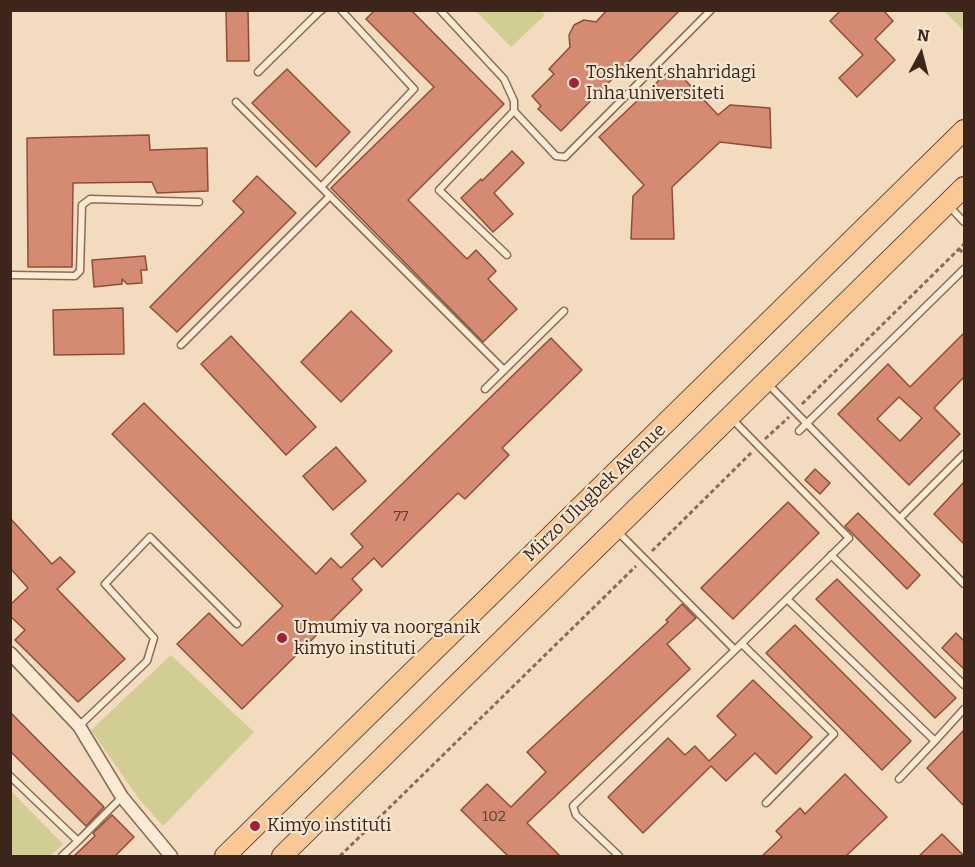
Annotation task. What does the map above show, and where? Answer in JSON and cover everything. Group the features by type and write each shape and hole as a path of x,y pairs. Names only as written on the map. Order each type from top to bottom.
{"main road":[{"name":"Mirzo Ulugbek Avenue","path":"227,856 964,130"},
{"path":"282,856 964,186"}],"street":[{"path":"10,653 79,726 122,797 171,856"}],"lane":[{"path":"258,72 322,10"},
{"path":"321,187 414,89 341,10"},
{"path":"440,10 504,80 514,101 514,111 556,156 565,157 711,10"},
{"path":"236,102 504,370"},
{"path":"507,255 439,190 514,111"},
{"path":"181,345 330,196"},
{"path":"10,275 75,276 81,272 82,205 90,199 199,202"},
{"path":"947,204 964,222"},
{"path":"799,431 964,269"},
{"path":"485,389 564,311"},
{"path":"766,381 964,584"},
{"path":"620,856 576,815 573,806 849,538 730,417"},
{"path":"900,518 964,454"},
{"path":"615,529 735,650"},
{"path":"79,726 147,661 154,638 105,584 150,537 237,624"},
{"path":"831,555 964,685"},
{"path":"787,599 935,741"},
{"path":"742,644 834,734 766,803"},
{"path":"899,778 964,709"},
{"path":"10,776 78,841"},
{"path":"62,856 122,797"}],"path":[{"path":"761,444 964,244"},
{"path":"959,249 964,254"},
{"path":"651,551 753,452"},
{"path":"340,856 643,559"}],"shaded area":[{"path":"476,11 541,11 545,15 511,47"},
{"path":"944,11 964,11 964,31"},
{"path":"171,655 254,732 163,826 139,799 91,730"},
{"path":"11,791 63,844 50,856 11,856"}],"building":[{"path":"226,10 248,10 249,61 227,61"},
{"path":"375,10 411,10 504,104 408,200 467,259 476,250 496,271 488,279 517,309 483,342 331,188 434,87 366,19"},
{"path":"607,10 680,10 561,131 538,109 541,106 532,96 554,74 549,69 570,47 569,35 574,25 584,20 596,22"},
{"path":"841,10 883,10 893,21 875,39 895,60 857,97 839,78 863,55 830,21"},
{"path":"673,67 718,115 730,105 770,108 771,148 720,142 672,187 674,239 631,239 633,196 644,185 599,137"},
{"path":"287,69 350,132 316,167 252,103"},
{"path":"149,135 150,150 207,148 208,191 157,193 152,182 73,183 72,267 28,267 27,138"},
{"path":"512,151 524,163 494,193 513,214 493,232 461,198"},
{"path":"257,176 296,213 177,332 150,307 244,212 233,201"},
{"path":"145,256 147,270 141,270 142,283 127,284 122,279 122,284 94,287 92,260"},
{"path":"123,308 124,354 54,355 53,310"},
{"path":"351,311 392,351 341,402 301,362"},
{"path":"964,333 964,377 934,408 960,434 909,485 838,414 888,364 910,387","holes":["899,397 922,418 900,441 877,419"]},
{"path":"231,336 316,427 286,455 201,364"},
{"path":"551,338 582,370 502,448 509,455 465,499 458,493 382,567 374,558 352,579 362,590 242,709 177,644 209,613 242,646 283,606 112,434 144,403 316,574 331,558 341,568 363,547 351,534"},
{"path":"336,447 366,481 333,510 303,476"},
{"path":"815,469 830,483 820,494 805,480"},
{"path":"964,482 964,544 934,514"},
{"path":"788,502 819,533 733,619 701,588"},
{"path":"858,513 920,575 907,589 845,526"},
{"path":"10,518 52,564 60,557 75,572 57,589 125,659 78,702 15,640 25,630 10,616 10,605 28,588 10,568"},
{"path":"837,579 956,698 935,718 816,599"},
{"path":"682,604 696,618 667,644 690,669 527,823 560,856 508,856 461,810 487,784 511,807 546,772 527,752 668,622 666,620"},
{"path":"795,625 911,741 882,770 766,653"},
{"path":"956,633 964,641 964,669 942,648"},
{"path":"753,680 812,737 776,774 755,753 726,781 711,766 643,833 608,797 668,738 685,755 695,746 709,761 736,735 717,716"},
{"path":"10,712 104,807 86,826 10,751"},
{"path":"964,730 964,806 927,768"},
{"path":"845,774 887,817 846,856 762,856 782,837 776,831 800,808 805,814"},
{"path":"112,815 134,837 115,856 74,856 95,836 93,833"},
{"path":"942,834 964,856 919,856"}],"place":[{"name":"Toshkent shahridagi Inha universiteti","path":"574,83"},
{"name":"Umumiy va noorganik kimyo instituti","path":"282,638"},
{"name":"Kimyo instituti","path":"255,826"}]}
